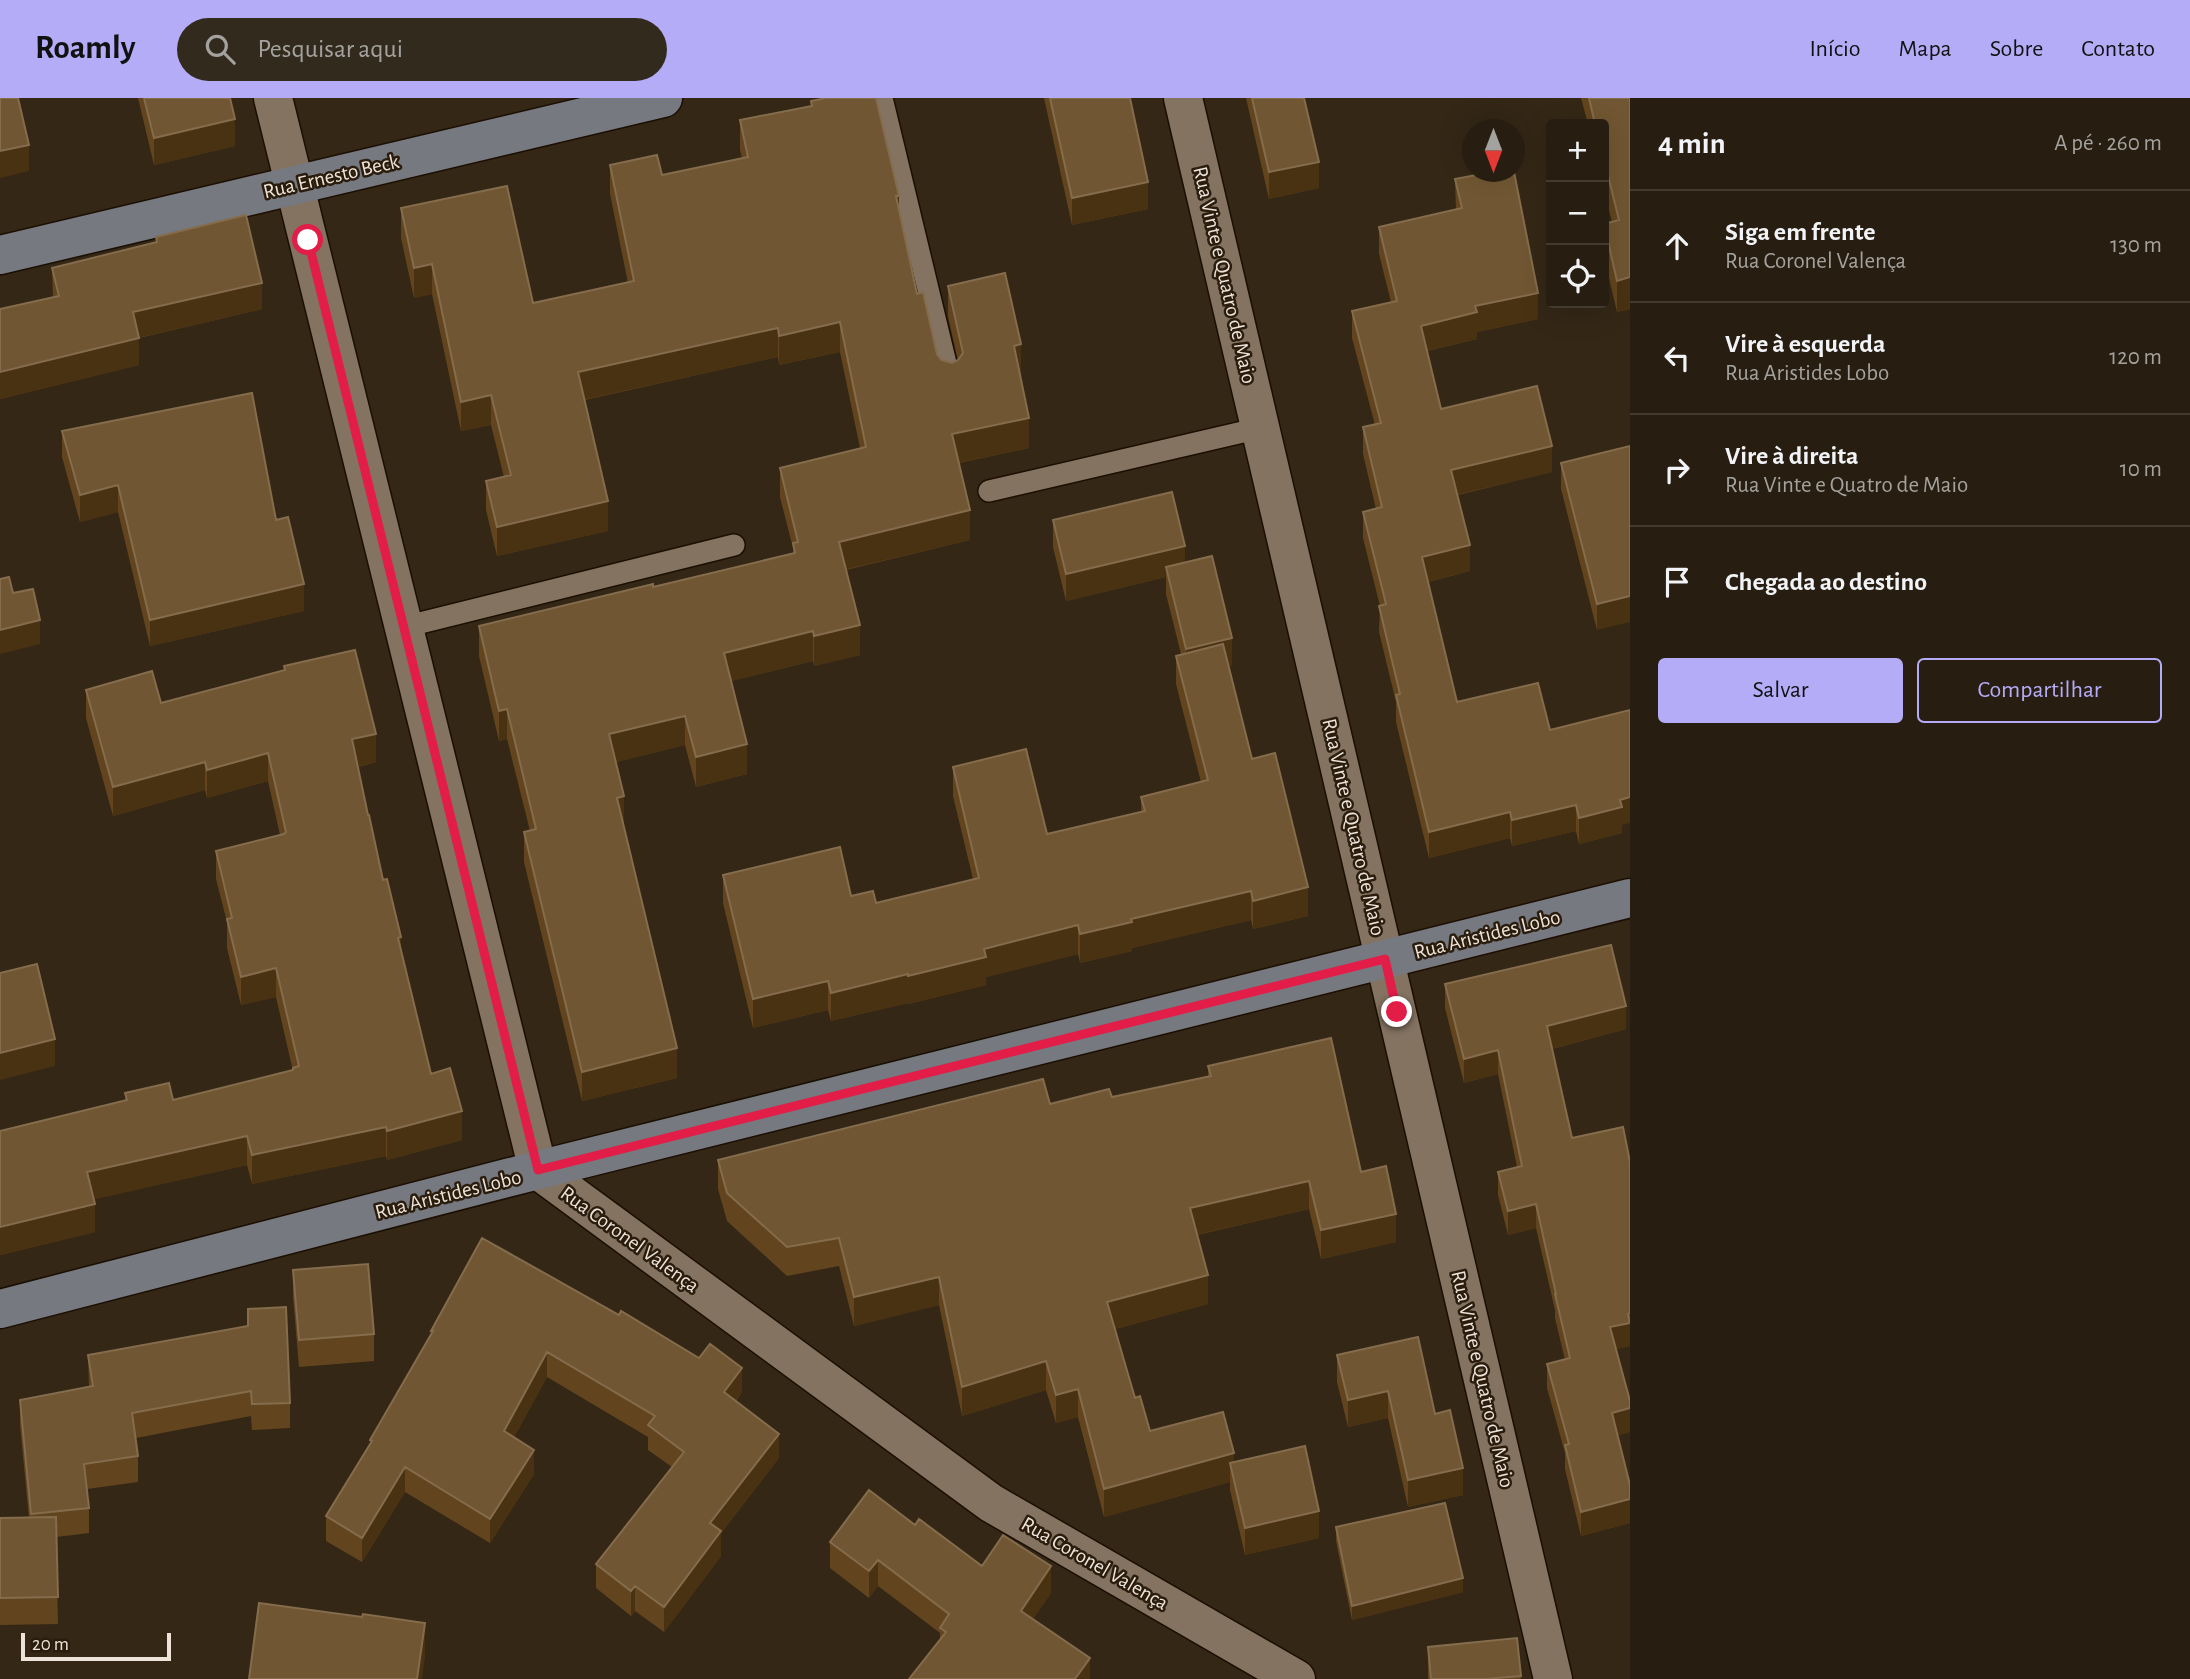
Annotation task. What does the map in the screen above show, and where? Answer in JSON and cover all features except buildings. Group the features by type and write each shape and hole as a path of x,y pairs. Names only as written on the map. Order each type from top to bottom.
{"street":[{"path":"273,98 538,1170"},
{"name":"Rua Ernesto Beck","path":"0,255 663,98"},
{"name":"Rua Vinte e Quatro de Maio","path":"1183,98 1553,1679"},
{"name":"Rua Aristides Lobo","path":"0,1309 538,1170 1630,898"},
{"name":"Rua Coronel Valença","path":"538,1170 991,1503 1296,1679"}],"lane":[{"path":"882,98 950,380"},
{"path":"989,491 1260,428"},
{"path":"404,627 734,545"}],"route":[{"path":"308,240 538,1170 1385,959 1397,1012"}]}
